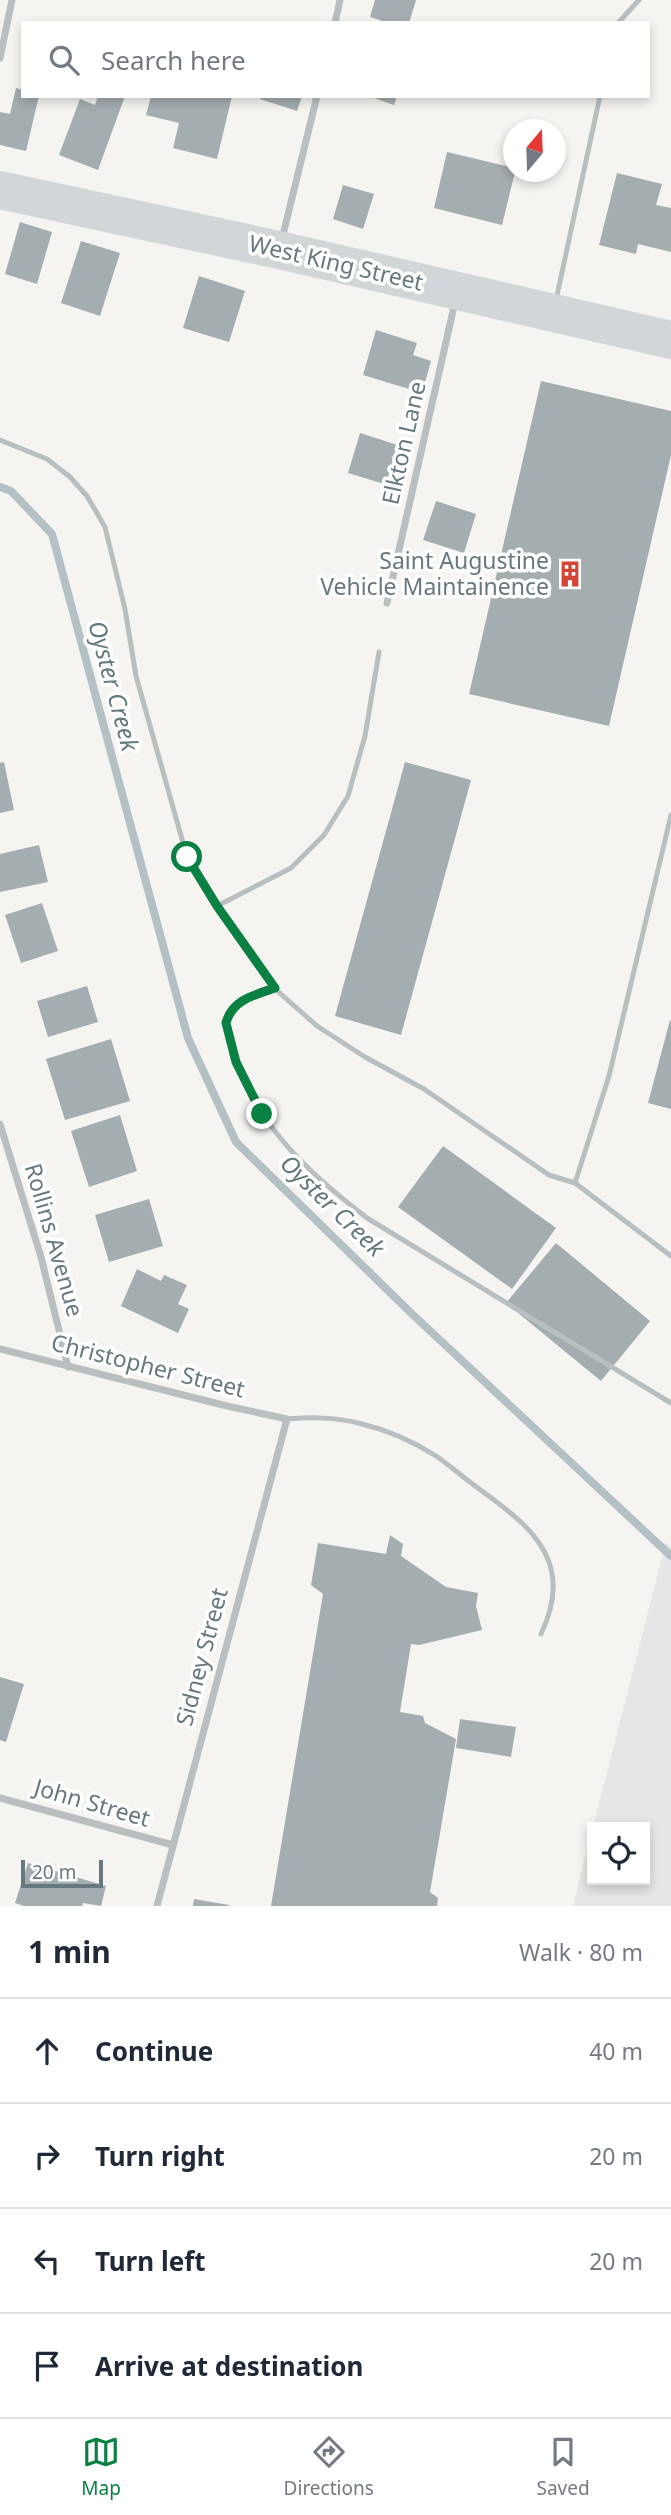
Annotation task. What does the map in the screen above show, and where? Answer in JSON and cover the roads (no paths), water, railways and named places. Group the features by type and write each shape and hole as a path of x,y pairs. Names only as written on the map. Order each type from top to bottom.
{"main road":[{"name":"West King Street","path":"0,190 279,250 671,340"}],"street":[{"path":"0,58 12,0"},
{"path":"335,21 340,0"},
{"path":"279,250 317,98"},
{"name":"Elkton Lane","path":"387,603 457,291"},
{"name":"Rollins Avenue","path":"0,1124 41,1256 68,1367"},
{"name":"Christopher Street","path":"0,1349 287,1419"},
{"name":"Sidney Street","path":"157,1906 287,1419"},
{"name":"John Street","path":"0,1798 173,1845"}],"lane":[{"path":"620,21 639,0"},
{"path":"553,313 600,98"},
{"path":"0,440 47,459 70,477 87,496 105,527 125,608 136,676 187,857 217,906 275,988 317,1026 424,1089 549,1175 575,1183 671,1256"},
{"path":"217,906 291,869 324,835 348,796 365,736 379,652"},
{"path":"575,1183 609,1076 671,814"},
{"path":"275,988 235,1005 227,1017 226,1029 236,1062 262,1114 274,1133 289,1149 328,1187 368,1218 671,1403"},
{"path":"287,1419 326,1417 363,1424 399,1437 436,1456 506,1510 531,1533 550,1565 554,1590 550,1615 541,1634"}],"waterway":[{"name":"Oyster Creek","path":"0,487 11,491 52,534 188,1038 236,1142 410,1312 671,1556"}],"place":[{"name":"Saint Augustine Vehicle Maintainence","path":"570,574"}]}
